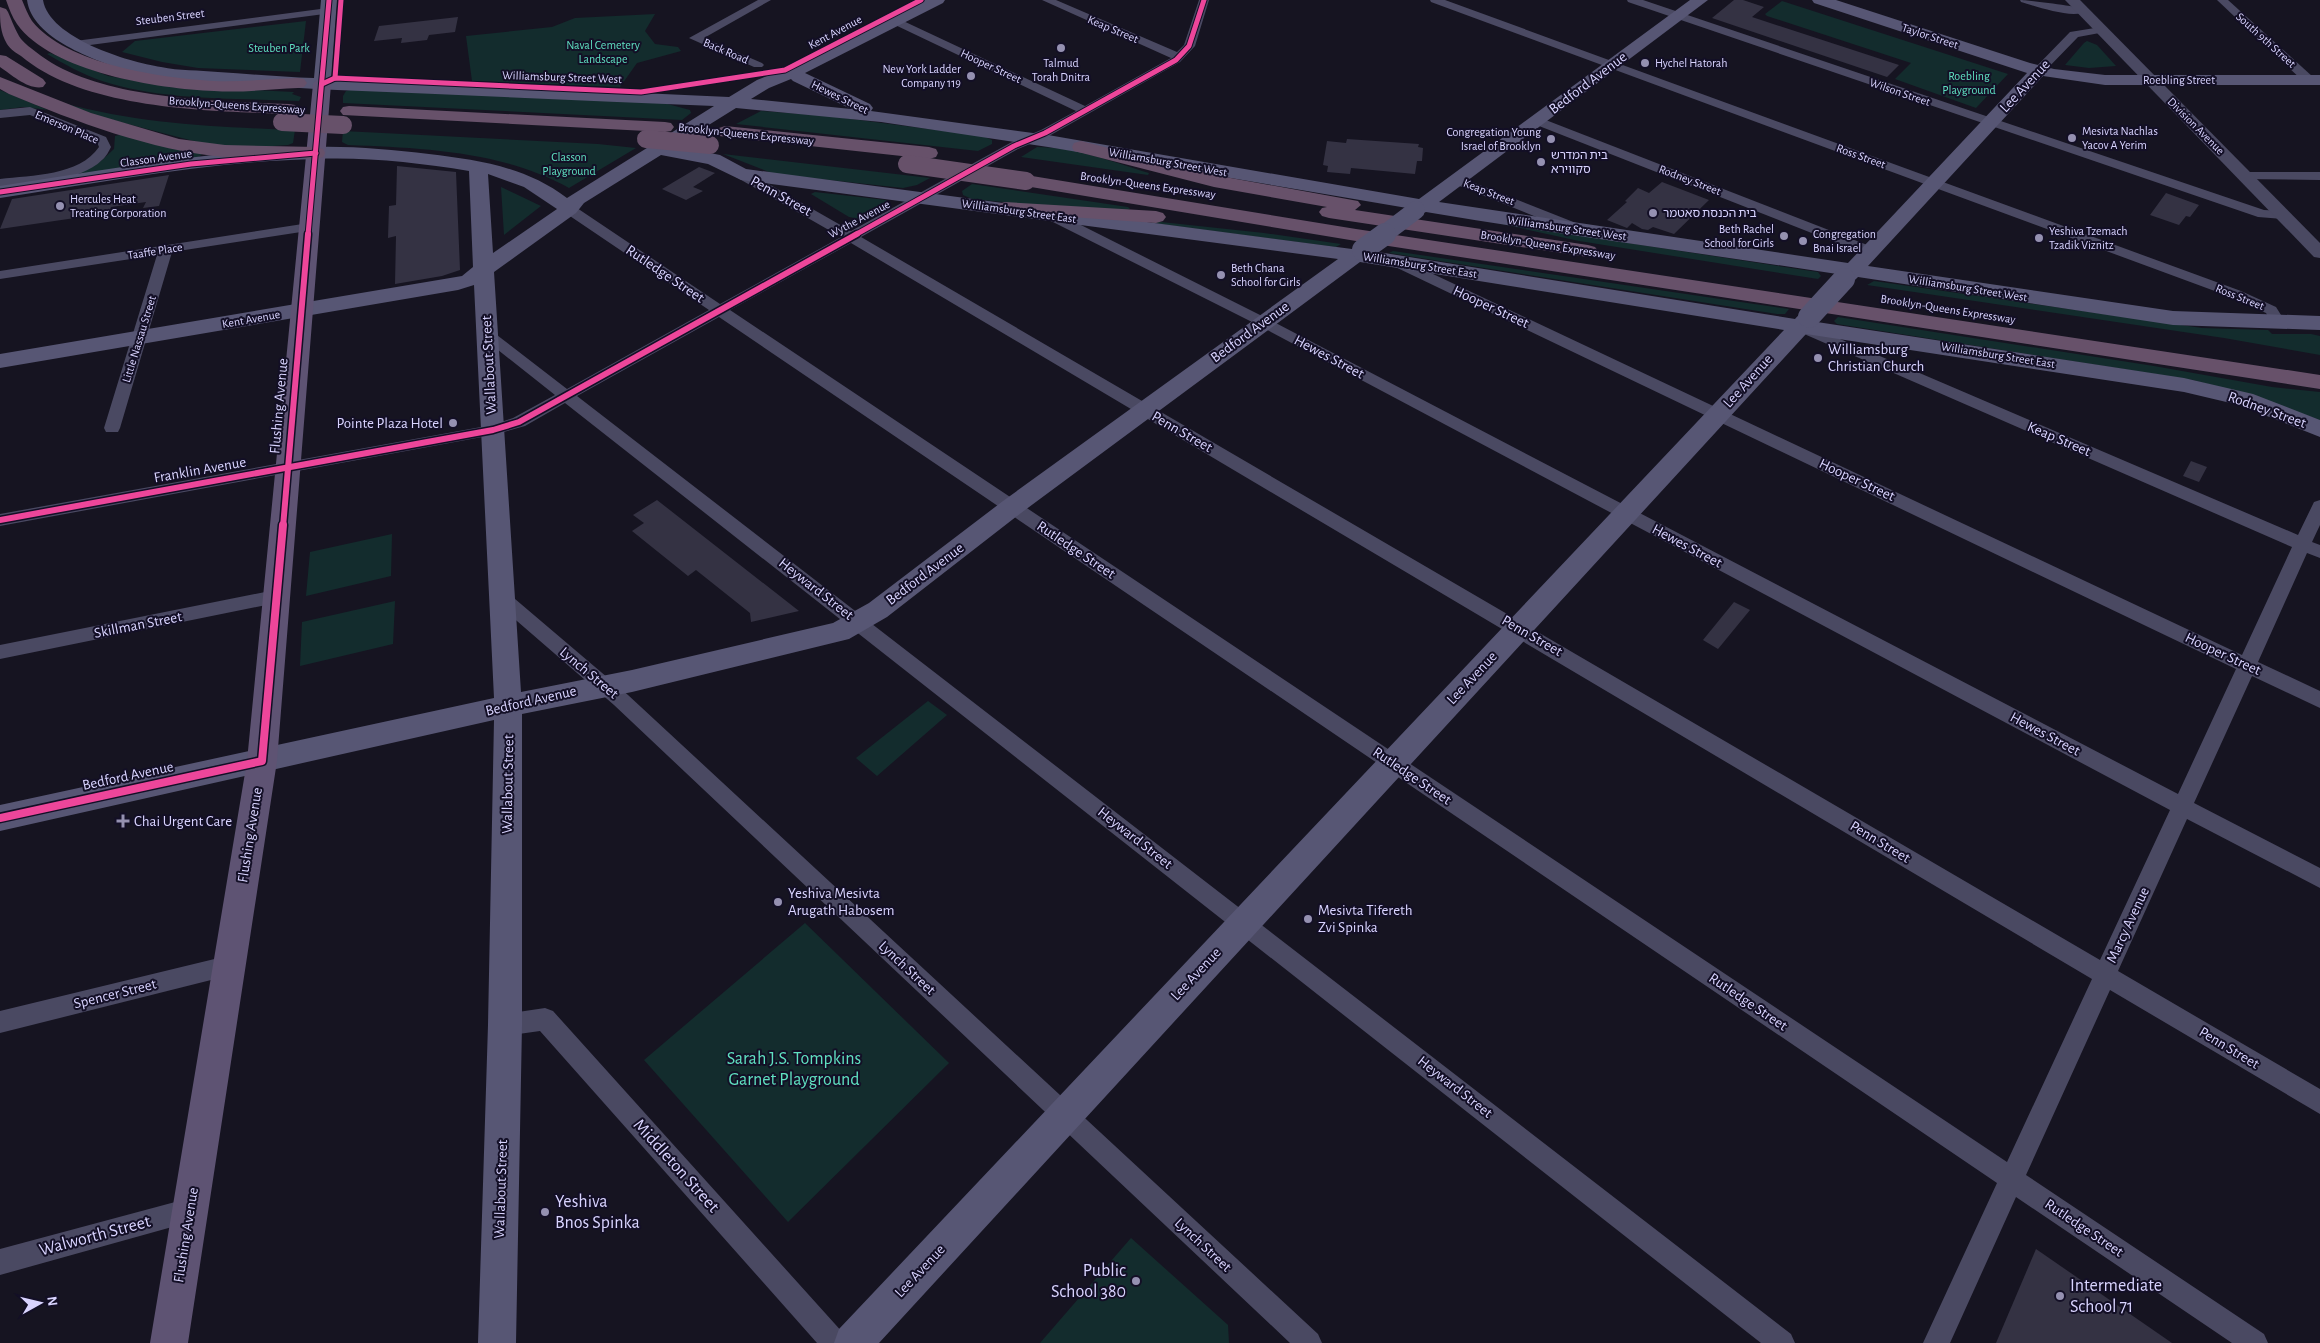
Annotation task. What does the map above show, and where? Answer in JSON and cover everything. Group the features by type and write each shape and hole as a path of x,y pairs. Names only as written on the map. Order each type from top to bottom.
{"highway":[{"path":"14,0 16,8 31,30 42,40 68,54 97,66 132,76 214,86 298,83"},
{"name":"Brooklyn-Queens Expressway","path":"0,12 2,22 25,54 41,64 79,82 150,99 286,115 665,127 929,154 1489,235 1809,288 2320,365"},
{"name":"Brooklyn-Queens Expressway","path":"0,60 18,73 45,86 107,105 194,118 286,115"},
{"path":"0,82 21,93 73,113 190,145 225,151 296,151 316,153"},
{"name":"Brooklyn-Queens Expressway","path":"346,118 659,147 710,145 907,164 1026,181 1358,247 2320,382"},
{"path":"1081,147 1214,181 1471,226 1489,235"},
{"path":"1005,208 1195,220 1358,247"}],"main road":[{"name":"Williamsburg Street West","path":"35,0 36,7 43,19 55,31 75,44 133,67 163,73 298,83 640,96 881,117 1081,147 1420,208 1576,228 1848,275 2173,318 2320,323"},
{"name":"Kent Avenue","path":"899,23 937,0"},
{"name":"Kent Avenue","path":"0,360 458,284 468,280 569,209 577,199 659,147 743,104 805,67 949,0"},
{"name":"Bedford Avenue","path":"0,818 602,685 632,681 840,632 878,610 1012,507 1263,322 1358,247 1420,208 1700,0"},
{"name":"Taylor Street","path":"1820,0 2039,70"},
{"name":"Flushing Avenue","path":"169,1343 231,965 262,760 329,5"},
{"name":"Roebling Street","path":"2039,70 2105,80 2315,80"},
{"name":"Lee Avenue","path":"853,1343 2039,70"},
{"path":"640,96 791,76"},
{"name":"Hewes Street","path":"791,76 881,117"},
{"name":"Williamsburg Street East","path":"659,147 713,159 741,174 1005,208 1052,216 1358,247 1394,261 1804,322 1864,344 2184,384"},
{"name":"Classon Avenue","path":"0,192 191,164 316,153 400,157 478,167 525,180 556,198 569,209"},
{"name":"Wallabout Street","path":"478,167 508,706 505,1026 497,1343"},
{"name":"Rodney Street","path":"2184,384 2245,399 2320,429"}],"street":[{"name":"Back Road","path":"758,65 695,38 766,0"},
{"name":"Keap Street","path":"1047,0 1178,57"},
{"name":"Wythe Avenue","path":"493,430 519,422 851,236 924,198 1014,146 1086,111 1169,65 1189,46 1204,0"},
{"name":"Ross Street","path":"1435,0 2236,294 2271,310 2279,322"},
{"name":"Wilson Street","path":"1632,0 2264,214 2283,215"},
{"path":"2025,0 2056,9 2077,5"},
{"name":"South 9th Street","path":"2222,0 2315,80"},
{"name":"Steuben Street","path":"75,44 329,5"},
{"name":"Division Avenue","path":"2077,5 2320,253"},
{"name":"Hooper Street","path":"899,23 1086,111"},
{"name":"Lee Avenue","path":"2039,70 2074,34 2101,30"},
{"name":"Emerson Place","path":"0,114 30,111 37,113 102,140 106,147 90,162 61,175 0,183"},
{"name":"Rodney Street","path":"1538,121 1870,251"},
{"name":"Penn Street","path":"741,174 851,236 1144,410 1518,628 2320,1102"},
{"path":"2245,176 2320,176"},
{"name":"Keap Street","path":"1457,180 1576,228"},
{"path":"1509,220 1520,204"},
{"name":"Rutledge Street","path":"569,209 2256,1343"},
{"name":"Hewes Street","path":"1052,216 1263,322 2320,879"},
{"name":"Taaffe Place","path":"0,276 309,227"},
{"name":"Little Nassau Street","path":"112,428 166,249"},
{"name":"Hooper Street","path":"1394,261 2320,700"},
{"path":"1461,293 1467,272"},
{"name":"Heyward Street","path":"488,335 858,621 1782,1343"},
{"name":"Keap Street","path":"1864,344 2311,549"},
{"name":"Franklin Avenue","path":"0,520 493,430"},
{"name":"Marcy Avenue","path":"1936,1343 2247,665 2311,549 2320,506"},
{"name":"Skillman Street","path":"0,652 275,597"},
{"name":"Lynch Street","path":"502,598 636,713 1309,1343"},
{"name":"Spencer Street","path":"0,1022 231,965"},
{"name":"Middleton Street","path":"505,1026 545,1019 834,1343"},
{"name":"Walworth Street","path":"0,1262 190,1210"}],"green space":[{"name":"Roebling Playground","path":"1782,1 2008,74 1976,108 1895,79 1911,63 1765,14"},
{"name":"Naval Cemetery Landscape","path":"655,14 645,31 655,44 678,47 681,51 637,63 620,87 472,81 466,36 552,27 575,18"},
{"name":"Steuben Park","path":"306,21 300,72 198,68 162,62 122,52 135,41"},
{"path":"2087,41 2097,45 2116,66 2089,68 2065,65"},
{"path":"50,53 108,76 160,85 294,92 292,94 301,97 299,101 224,99 150,92 102,81 73,69 47,54"},
{"path":"355,89 660,102 690,110 691,113 682,120 343,103 343,96 346,91"},
{"path":"0,90 48,110 23,107 0,110"},
{"path":"64,103 121,116 150,120 208,126 295,130 293,143 288,145 241,148 205,144 101,117"},
{"path":"761,111 828,116 983,136 992,140 992,144 978,151 736,124"},
{"name":"Classon Playground","path":"343,131 598,144 636,148 569,188 517,166 489,159 433,150 348,145 342,142"},
{"path":"124,134 202,154 198,158 72,176 101,161 114,149 115,136"},
{"path":"1037,147 1080,152 1149,173 1148,175 1021,157"},
{"path":"723,154 930,178 917,185 903,188 774,174"},
{"path":"972,184 1128,207 1130,209 1035,205 972,199 963,195 962,191"},
{"path":"501,187 541,206 504,235"},
{"path":"815,192 886,200 888,203 860,219 849,217 811,194"},
{"path":"1152,221 1264,233 1341,244 1336,247 1152,223"},
{"path":"1497,223 1818,272 1821,276 1818,279 1579,241"},
{"path":"1393,251 1789,309 1785,314 1777,314 1389,253"},
{"path":"1874,281 2202,328 2268,330 2272,334 2311,334 2320,336 2320,355 2224,338 1867,285"},
{"path":"1838,317 2154,366 2272,387 2320,392 2320,420 2252,396 2193,380 1837,324 1834,321"},
{"path":"392,534 391,576 306,596 310,552"},
{"path":"395,601 393,644 300,666 302,622"},
{"path":"928,701 947,715 877,776 856,758"},
{"name":"Sarah J.S. Tompkins Garnet Playground","path":"805,923 949,1063 788,1222 644,1060"},
{"name":"Public School 380","path":"1131,1238 1228,1325 1229,1343 1040,1343"}],"building":[{"path":"1734,0 1743,0 1764,7 1752,17 1899,65 1887,77 1712,18"},
{"path":"458,17 455,32 429,35 427,40 401,43 402,38 374,41 379,26"},
{"path":"1347,139 1419,144 1418,147 1423,148 1422,161 1417,161 1415,174 1351,168 1350,174 1327,172 1328,166 1323,165 1327,141 1346,143"},
{"path":"397,166 456,172 460,270 442,276 395,284 396,236 388,238 389,206 396,205"},
{"path":"699,167 715,173 693,187 703,191 686,200 662,189"},
{"name":"Hercules Heat Treating Corporation","path":"169,175 159,206 143,208 146,202 111,207 109,213 0,229 12,199"},
{"name":"בית הכנסת סאטמר","path":"1662,182 1709,200 1674,234 1653,227 1648,230 1642,229 1632,223 1627,228 1607,220 1627,202 1625,201 1638,188 1649,193"},
{"path":"2166,193 2199,205 2190,217 2186,216 2179,225 2150,215"},
{"path":"2191,461 2207,467 2199,482 2183,476"},
{"path":"657,500 799,611 751,622 750,613 696,570 688,576 632,531 644,523 633,515"},
{"path":"1734,602 1750,610 1718,649 1703,640"},
{"name":"Intermediate School 71","path":"2036,1249 2172,1343 1996,1343"}],"cycle path":[{"path":"0,818 262,761 329,0"},
{"path":"335,78 341,0"},
{"path":"322,84 335,78 641,92 785,70 921,0"},
{"path":"0,520 493,430 519,422 1014,146 1045,133 1176,60 1189,46 1204,0"},
{"path":"0,192 191,164 316,153"}],"place":[{"name":"Talmud Torah Dnitra","path":"1061,48"},
{"name":"Hychel Hatorah","path":"1645,63"},
{"name":"New York Ladder Company 119","path":"971,76"},
{"name":"Mesivta Nachlas Yacov A Yerim","path":"2072,138"},
{"name":"Congregation Young Israel of Brooklyn","path":"1551,139"},
{"name":"בית המדרש סקווירא","path":"1541,162"},
{"name":"Hercules Heat Treating Corporation","path":"60,206"},
{"name":"בית הכנסת סאטמר","path":"1653,213"},
{"name":"Beth Rachel School for Girls","path":"1784,236"},
{"name":"Yeshiva Tzemach Tzadik Viznitz","path":"2039,238"},
{"name":"Congregation Bnai Israel","path":"1803,241"},
{"name":"Beth Chana School for Girls","path":"1221,275"},
{"name":"Williamsburg Christian Church","path":"1818,358"},
{"name":"Pointe Plaza Hotel","path":"453,423"},
{"name":"Chai Urgent Care","path":"123,821"},
{"name":"Yeshiva Mesivta Arugath Habosem","path":"778,902"},
{"name":"Mesivta Tifereth Zvi Spinka","path":"1308,919"},
{"name":"Yeshiva Bnos Spinka","path":"545,1212"},
{"name":"Public School 380","path":"1136,1281"},
{"name":"Intermediate School 71","path":"2060,1296"}]}
